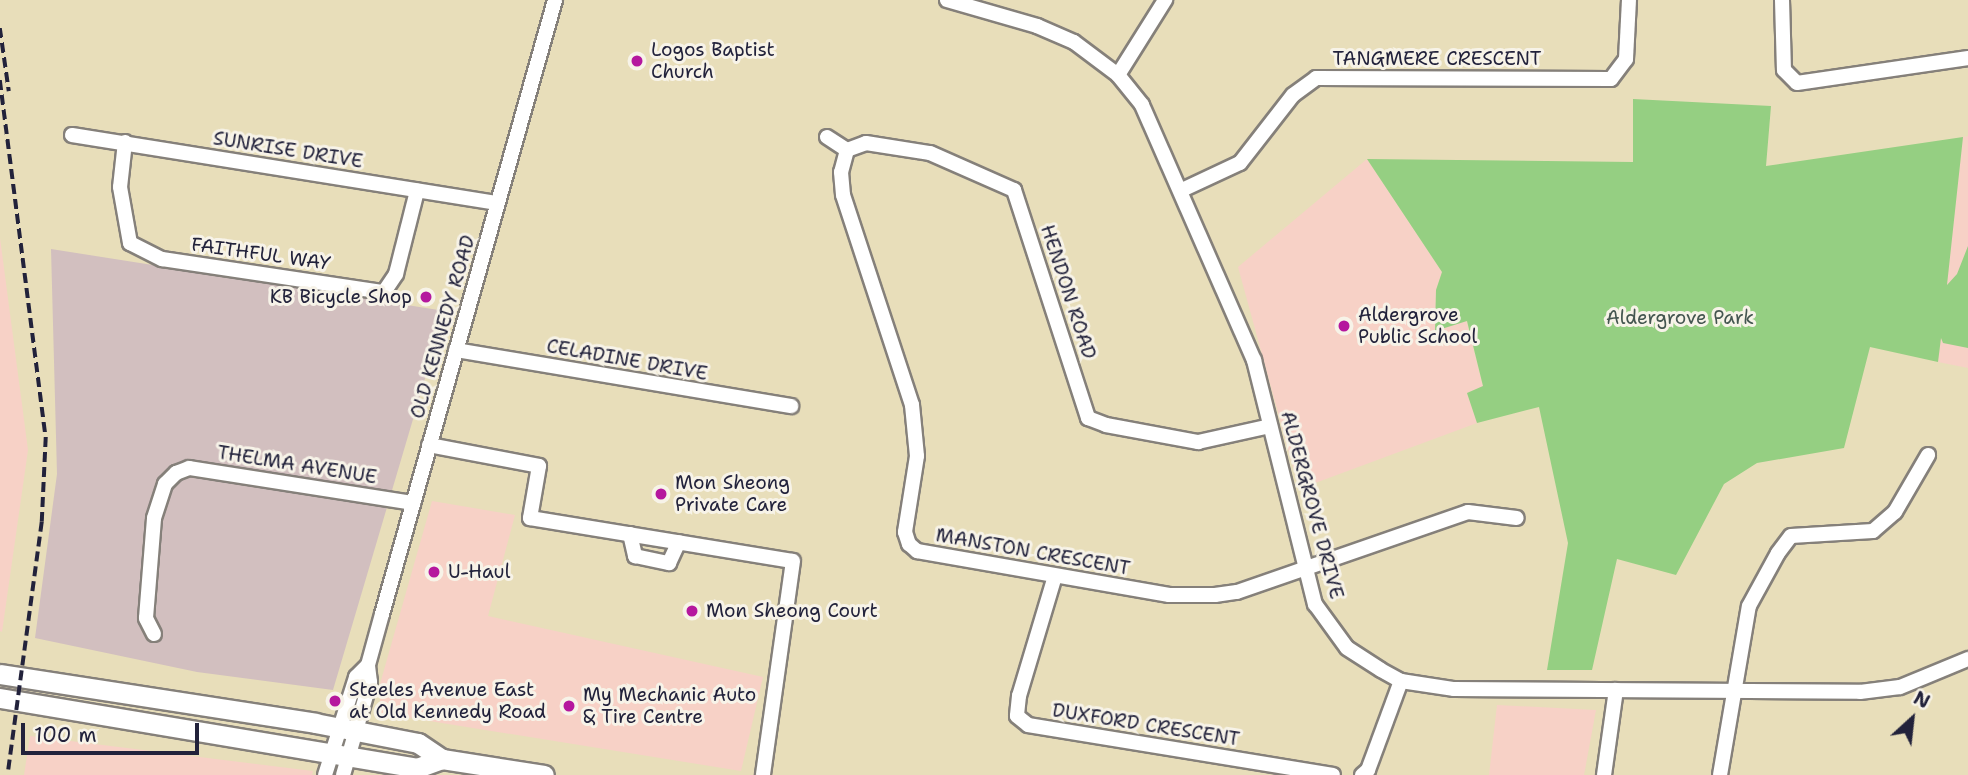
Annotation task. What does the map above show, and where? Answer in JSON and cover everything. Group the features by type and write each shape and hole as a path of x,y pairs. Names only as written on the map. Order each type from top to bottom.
{"main road":[{"path":"0,674 348,729 418,743 442,759 544,775"},
{"path":"0,698 417,768 442,759"}],"street":[{"name":"OLD KENNEDY ROAD","path":"340,753 370,682 368,665 555,0"},
{"name":"ALDERGROVE DRIVE","path":"947,0 1057,33 1118,75 1152,120 1244,335 1315,604 1347,648 1401,681 1454,689 1878,691 1925,679 1968,659"},
{"path":"1118,75 1165,0"},
{"name":"TANGMERE CRESCENT","path":"1182,190 1240,163 1298,89 1316,78 1611,79 1626,59 1629,0"},
{"path":"1782,0 1784,70 1797,83 1968,58"},
{"name":"SUNRISE DRIVE","path":"72,135 498,203"},
{"path":"827,137 847,150"},
{"name":"FAITHFUL WAY","path":"125,142 120,187 130,243 162,259 384,292 396,274 417,191"},
{"name":"HENDON ROAD","path":"847,150 866,143 930,153 1014,190 1088,418 1106,425 1198,442 1270,426"},
{"name":"MANSTON CRESCENT","path":"847,150 841,172 843,195 912,405 917,456 905,520 909,544 936,557 970,559 1169,595 1215,595 1237,592 1468,512 1517,518"},
{"name":"CELADINE DRIVE","path":"456,350 792,406"},
{"path":"429,445 539,466 530,518 793,561 763,775"},
{"path":"1720,775 1749,606 1791,536 1873,531 1895,512 1927,455"},
{"name":"THELMA AVENUE","path":"154,634 146,618 154,518 165,484 176,473 189,468 413,503"},
{"path":"630,534 635,556 669,563 679,542"},
{"name":"DUXFORD CRESCENT","path":"1055,576 1019,696 1017,716 1028,725 1334,775"},
{"path":"1362,775 1401,681"},
{"path":"1604,775 1616,690"},
{"path":"325,775 340,753"},
{"path":"340,753 343,775"}],"shaded area":[{"path":"1968,136 1968,368 1938,362 1963,137"},
{"name":"Aldergrove Public School","path":"1367,159 1442,272 1436,290 1435,331 1466,320 1483,387 1467,393 1477,423 1299,489 1238,267"},
{"path":"0,238 28,450 2,632 0,631"},
{"path":"51,249 445,311 333,690 197,672 35,638 57,474"},
{"path":"432,501 515,515 488,616 763,677 741,771 380,713 380,684"},
{"path":"1497,705 1596,710 1584,775 1489,775"},
{"path":"30,736 313,771 312,775 24,775"}],"green space":[{"name":"Aldergrove Park","path":"1633,99 1771,106 1766,166 1963,137 1947,285 1957,274 1968,246 1968,348 1943,343 1941,338 1938,362 1870,347 1844,448 1757,463 1724,484 1676,575 1617,559 1592,670 1547,670 1568,543 1539,407 1477,423 1467,393 1483,386 1467,321 1435,331 1436,290 1442,272 1367,159 1633,162"}],"railway":[{"path":"0,28 9,91"},
{"path":"0,80 46,437 42,522 8,775"}],"place":[{"name":"Logos Baptist Church","path":"637,61"},
{"name":"KB Bicycle Shop","path":"426,297"},
{"name":"Aldergrove Public School","path":"1344,326"},
{"name":"Mon Sheong Private Care","path":"661,494"},
{"name":"U-Haul","path":"434,572"},
{"name":"Mon Sheong Court","path":"692,611"},
{"name":"Steeles Avenue East at Old Kennedy Road","path":"335,701"},
{"name":"My Mechanic Auto & Tire Centre","path":"569,706"}]}
